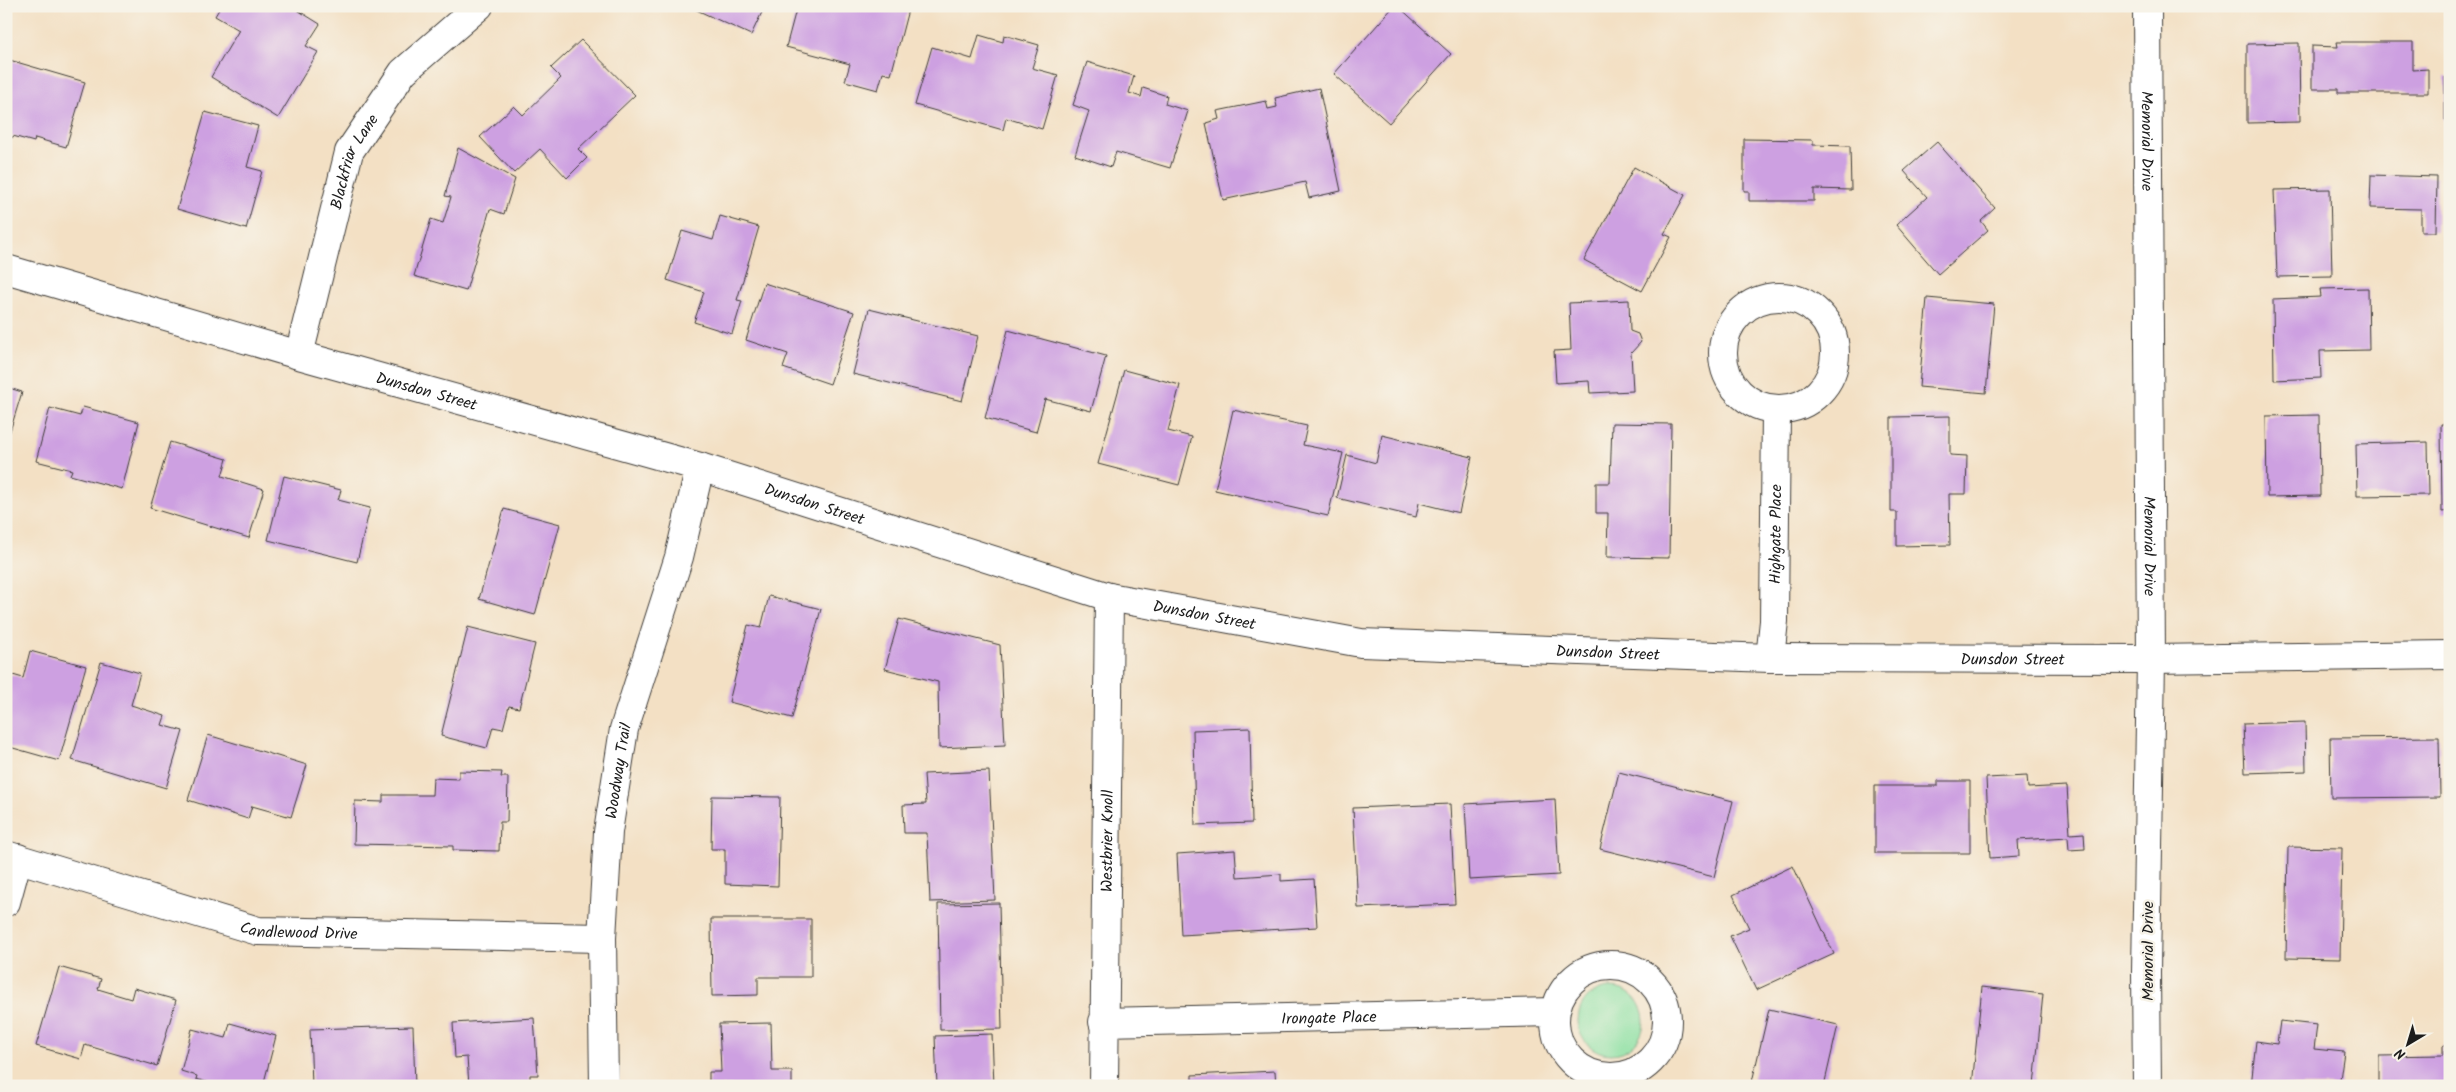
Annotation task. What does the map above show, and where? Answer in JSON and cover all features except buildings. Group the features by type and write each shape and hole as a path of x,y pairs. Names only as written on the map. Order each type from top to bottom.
{"street":[{"name":"Blackfriar Lane","path":"299,355 349,152 403,72 479,6"},
{"name":"Memorial Drive","path":"2147,6 2151,659 2146,972 2147,1086"},
{"name":"Dunsdon Street","path":"6,269 299,355 700,467 1109,597 1361,642 1770,658 2151,659 2450,656"},
{"path":"1782,297 1806,304 1825,320 1835,344 1833,369 1821,391 1801,405 1776,410 1752,402 1732,386 1723,363 1724,338 1736,315 1757,301 1782,297"},
{"name":"Highgate Place","path":"1770,658 1774,621 1776,410"},
{"name":"Woodway Trail","path":"604,1086 602,938 608,832 624,728 678,557 700,467"},
{"name":"Westbrier Knoll","path":"1104,1086 1103,1022 1109,597"},
{"path":"6,902 12,857"},
{"name":"Candlewood Drive","path":"12,857 258,931 602,938"},
{"path":"1602,965 1620,965 1636,971 1651,981 1661,995 1667,1012 1667,1030 1660,1048 1648,1064 1631,1073 1612,1077 1593,1074 1576,1064 1563,1050 1556,1032 1555,1012 1561,995 1571,981 1585,970 1602,965"},
{"name":"Irongate Place","path":"1103,1022 1555,1012"}],"green space":[{"path":"1611,988 1624,990 1639,1003 1642,1008 1644,1021 1642,1034 1629,1049 1624,1052 1611,1054 1598,1052 1583,1039 1580,1034 1578,1021 1580,1008 1593,993 1598,990"}]}
